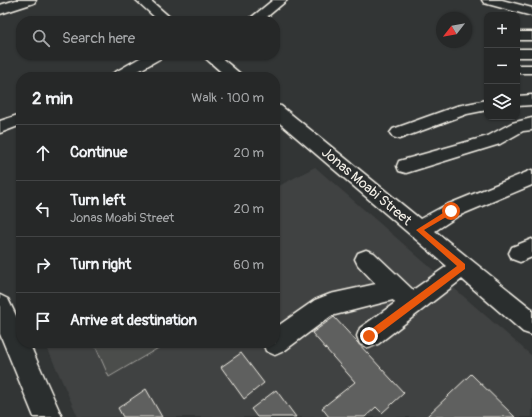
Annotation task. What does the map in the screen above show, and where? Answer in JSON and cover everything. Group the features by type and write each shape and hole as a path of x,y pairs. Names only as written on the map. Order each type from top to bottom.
{"main road":[{"path":"0,3 11,0"},
{"path":"0,10 29,0"}],"street":[{"path":"133,0 161,16"},
{"path":"142,0 162,16"},
{"path":"260,16 281,0"},
{"path":"488,0 532,12"},
{"path":"520,36 532,36"},
{"path":"520,53 532,53"},
{"path":"126,72 147,60"},
{"path":"215,60 230,72"},
{"path":"520,69 532,69"},
{"path":"399,133 464,110 484,106"},
{"name":"Jonas Moabi Street","path":"280,114 532,324"},
{"path":"0,127 16,121"},
{"path":"406,166 494,140 518,127 532,124"},
{"path":"419,230 451,211 532,177"},
{"path":"366,260 405,296"},
{"path":"280,339 323,308 330,305 405,296 462,267"},
{"path":"369,336 405,296"},
{"path":"0,306 16,343"},
{"path":"18,348 48,417"}],"shaded area":[{"path":"315,167 532,356 532,417 78,417 47,348 280,348 280,185"},
{"path":"96,348 158,348 109,377"}],"building":[{"path":"334,317 404,393 382,413 376,407 365,417 329,417 322,408 355,382 312,333"},
{"path":"241,353 264,383 244,399 221,367"},
{"path":"471,374 515,417 426,417"},
{"path":"146,389 162,417 123,417 118,408"},
{"path":"276,390 296,417 257,417 251,409"}],"route":[{"path":"369,336 462,267 419,230 440,216 451,211"}]}
